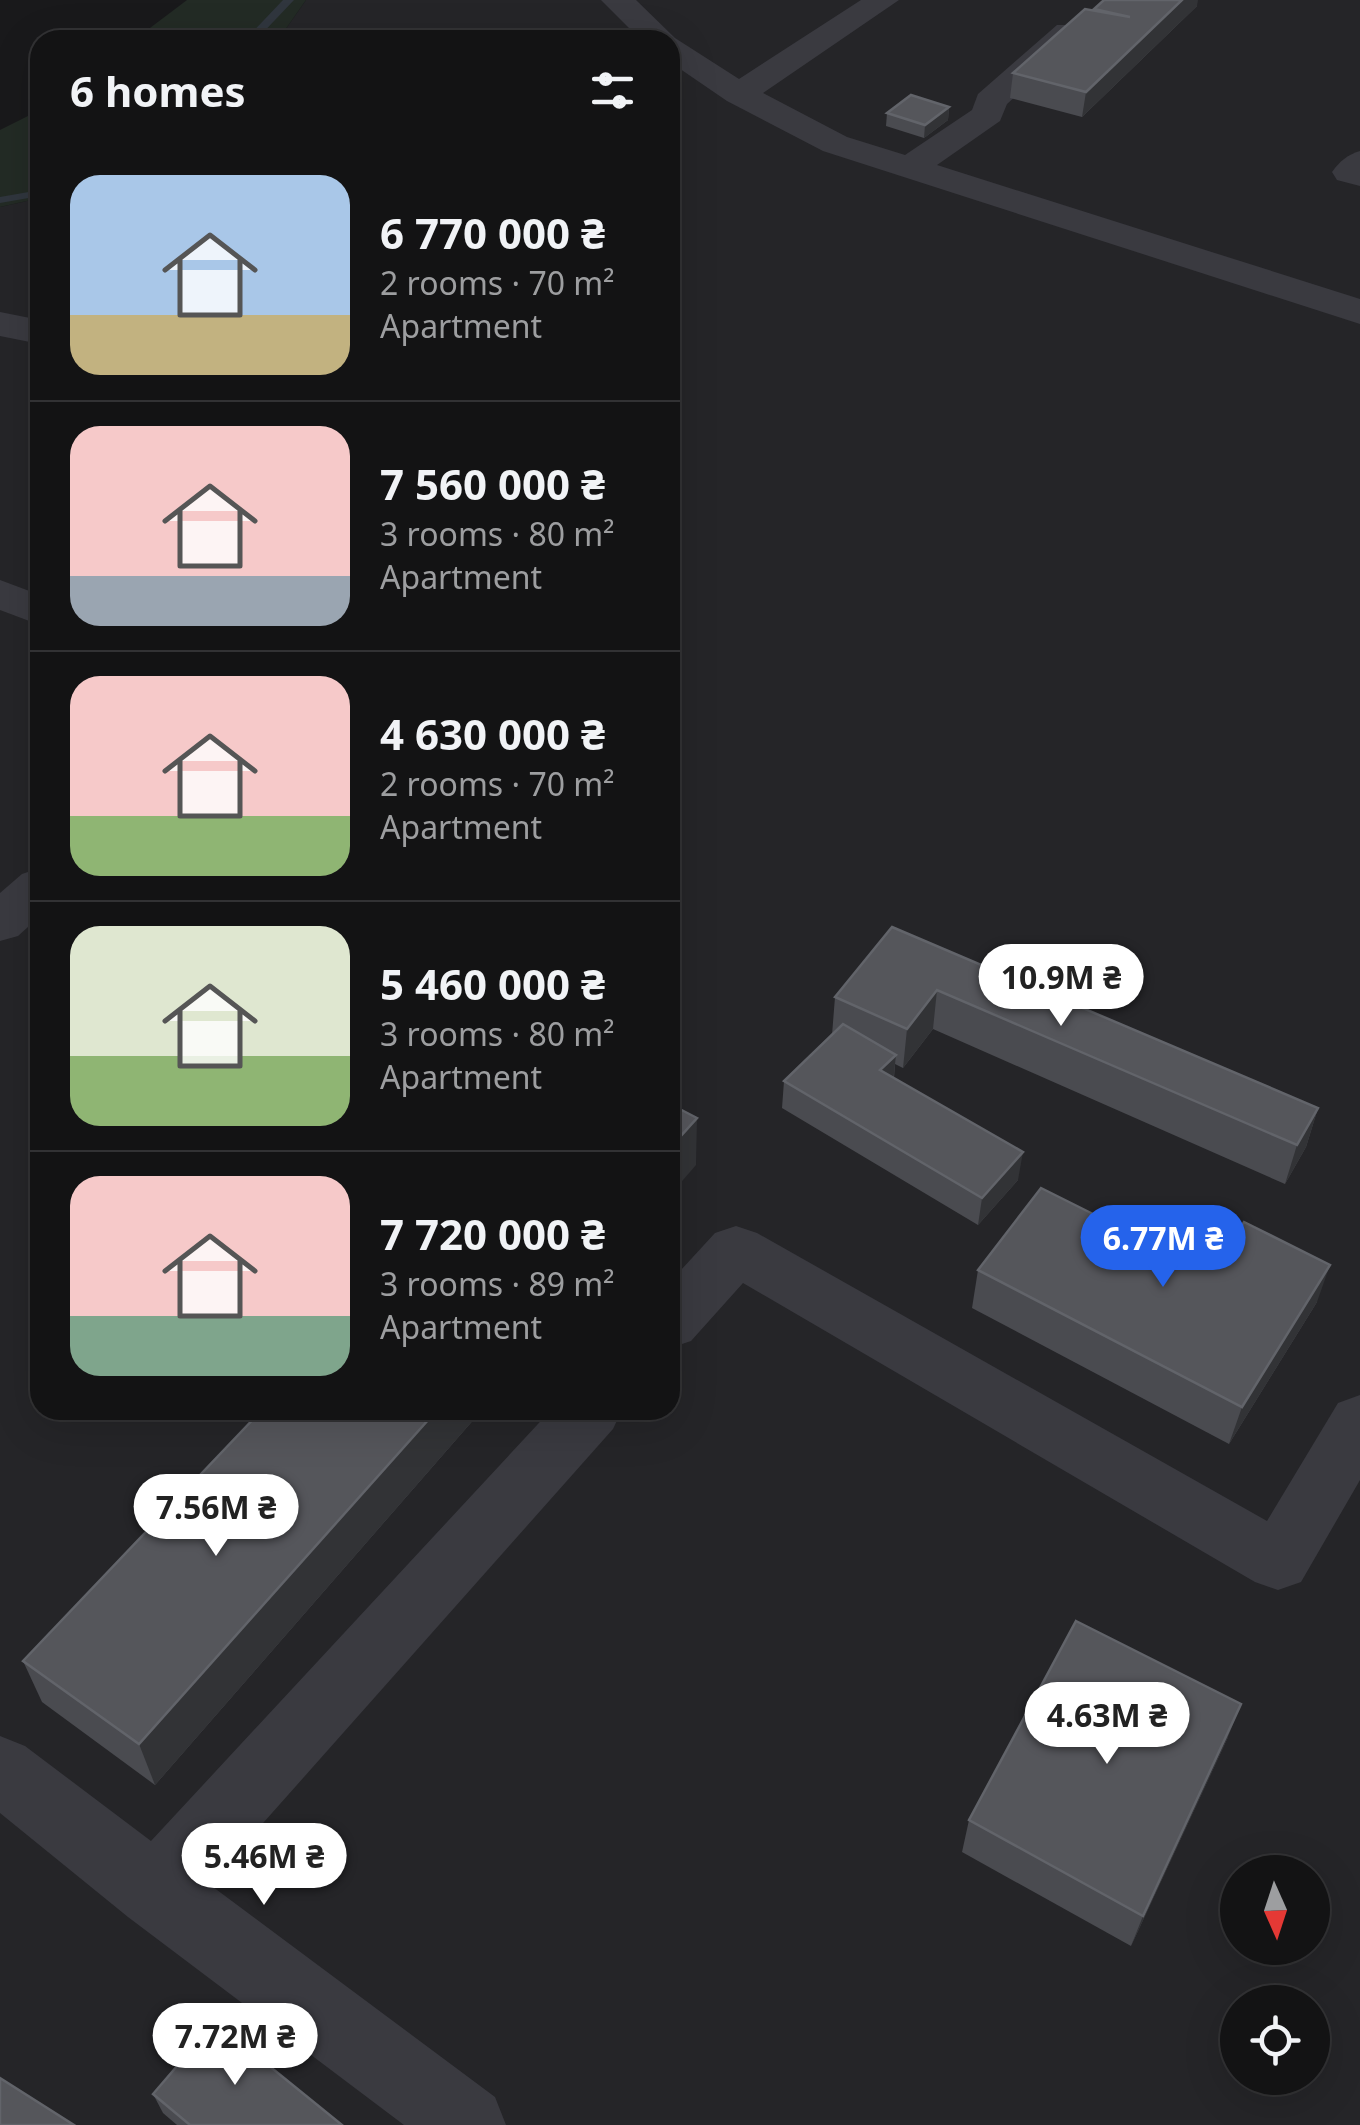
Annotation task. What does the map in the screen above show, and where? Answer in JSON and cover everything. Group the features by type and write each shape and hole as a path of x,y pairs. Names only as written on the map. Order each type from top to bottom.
{"street":[{"path":"618,0 650,30"},
{"path":"739,94 883,0"},
{"path":"910,168 988,114 990,101 1076,25"},
{"path":"680,54 739,94 835,144 1360,312"},
{"path":"1360,162 1350,172 1360,175"},
{"path":"0,324 30,330"},
{"path":"0,594 30,607"},
{"path":"0,923 30,895"},
{"path":"680,1312 736,1250 1278,1561 1360,1422"},
{"path":"154,1890 582,1420"},
{"path":"0,1770 468,2125"}],"shaded area":[{"path":"187,0 306,0 285,30 147,30"},
{"path":"306,0 1360,0 1360,2125 0,2125 0,207 30,200 30,1420 680,1420 680,30 285,30"},
{"path":"30,115 30,200 0,207 0,130"}],"building":[{"path":"1104,0 1182,0 1086,92 1013,73 1085,9 1130,17 1094,9"},
{"path":"911,95 949,107 925,125 887,113"},
{"path":"892,927 1318,1108 1297,1145 937,990 907,1029 835,997"},
{"path":"843,1024 896,1055 880,1070 1023,1152 982,1198 784,1081"},
{"path":"680,1109 697,1118 680,1137"},
{"path":"1041,1188 1171,1253 1193,1221 1232,1240 1244,1222 1330,1265 1242,1407 978,1270"},
{"path":"252,1420 428,1420 139,1744 23,1661"},
{"path":"1076,1621 1241,1704 1143,1916 969,1820"},
{"path":"215,2022 342,2125 190,2125 153,2094"},
{"path":"0,2078 74,2125 0,2125"}],"waterway":[{"path":"260,30 289,0"},
{"path":"0,200 30,195"}]}
